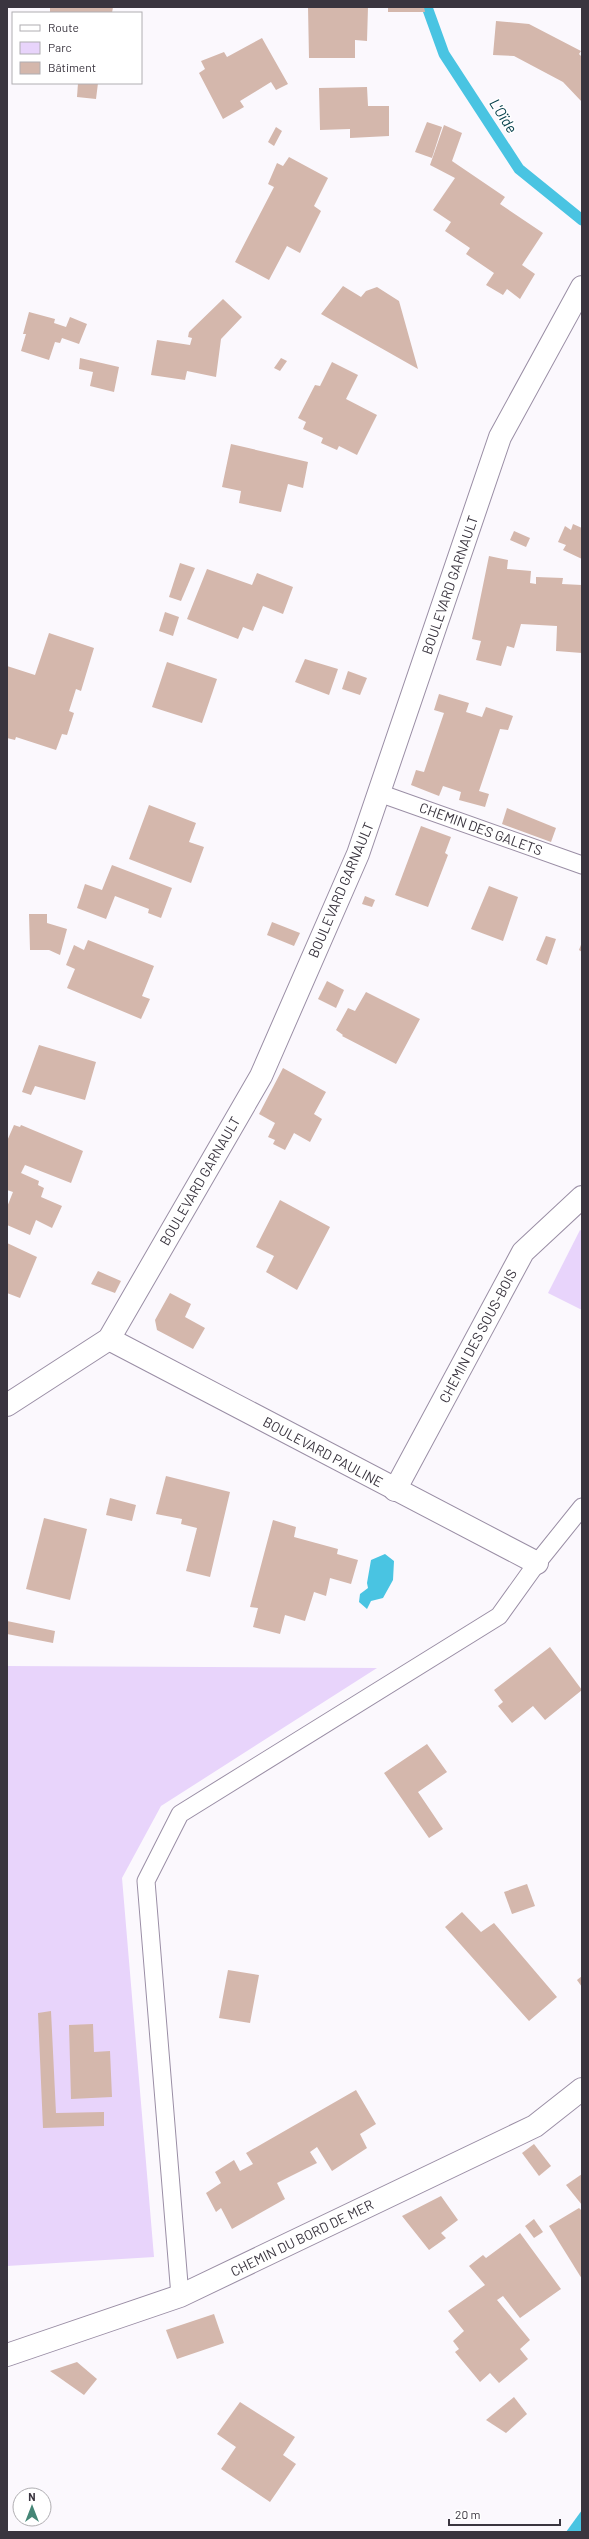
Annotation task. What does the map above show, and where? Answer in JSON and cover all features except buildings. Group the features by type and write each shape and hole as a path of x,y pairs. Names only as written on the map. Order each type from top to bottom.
{"street":[{"name":"BOULEVARD GARNAULT","path":"7,1405 109,1339 261,1076 358,854 500,437 582,287"},
{"name":"CHEMIN DES SOUS-BOIS","path":"395,1490 523,1252 582,1197"},
{"name":"BOULEVARD PAULINE","path":"109,1339 537,1563"},
{"name":"CHEMIN DU BORD DE MER","path":"7,2356 180,2296 535,2126 582,2090"}],"lane":[{"name":"CHEMIN DES GALETS","path":"379,792 582,865"},
{"path":"180,2296 146,1881 180,1814 499,1616 537,1563 582,1508"}],"green space":[{"path":"580,1230 582,1231 582,1310 548,1293"},
{"path":"7,1666 377,1668 161,1806 122,1878 154,2257 7,2266"}],"water":[{"path":"385,1554 394,1561 393,1580 383,1598 371,1601 367,1609 359,1602 360,1594 368,1588 367,1583 371,1560"},
{"path":"582,2510 582,2532 566,2532"}],"waterway":[{"name":"L'Oïde","path":"427,7 444,54 519,169 582,220"}]}
